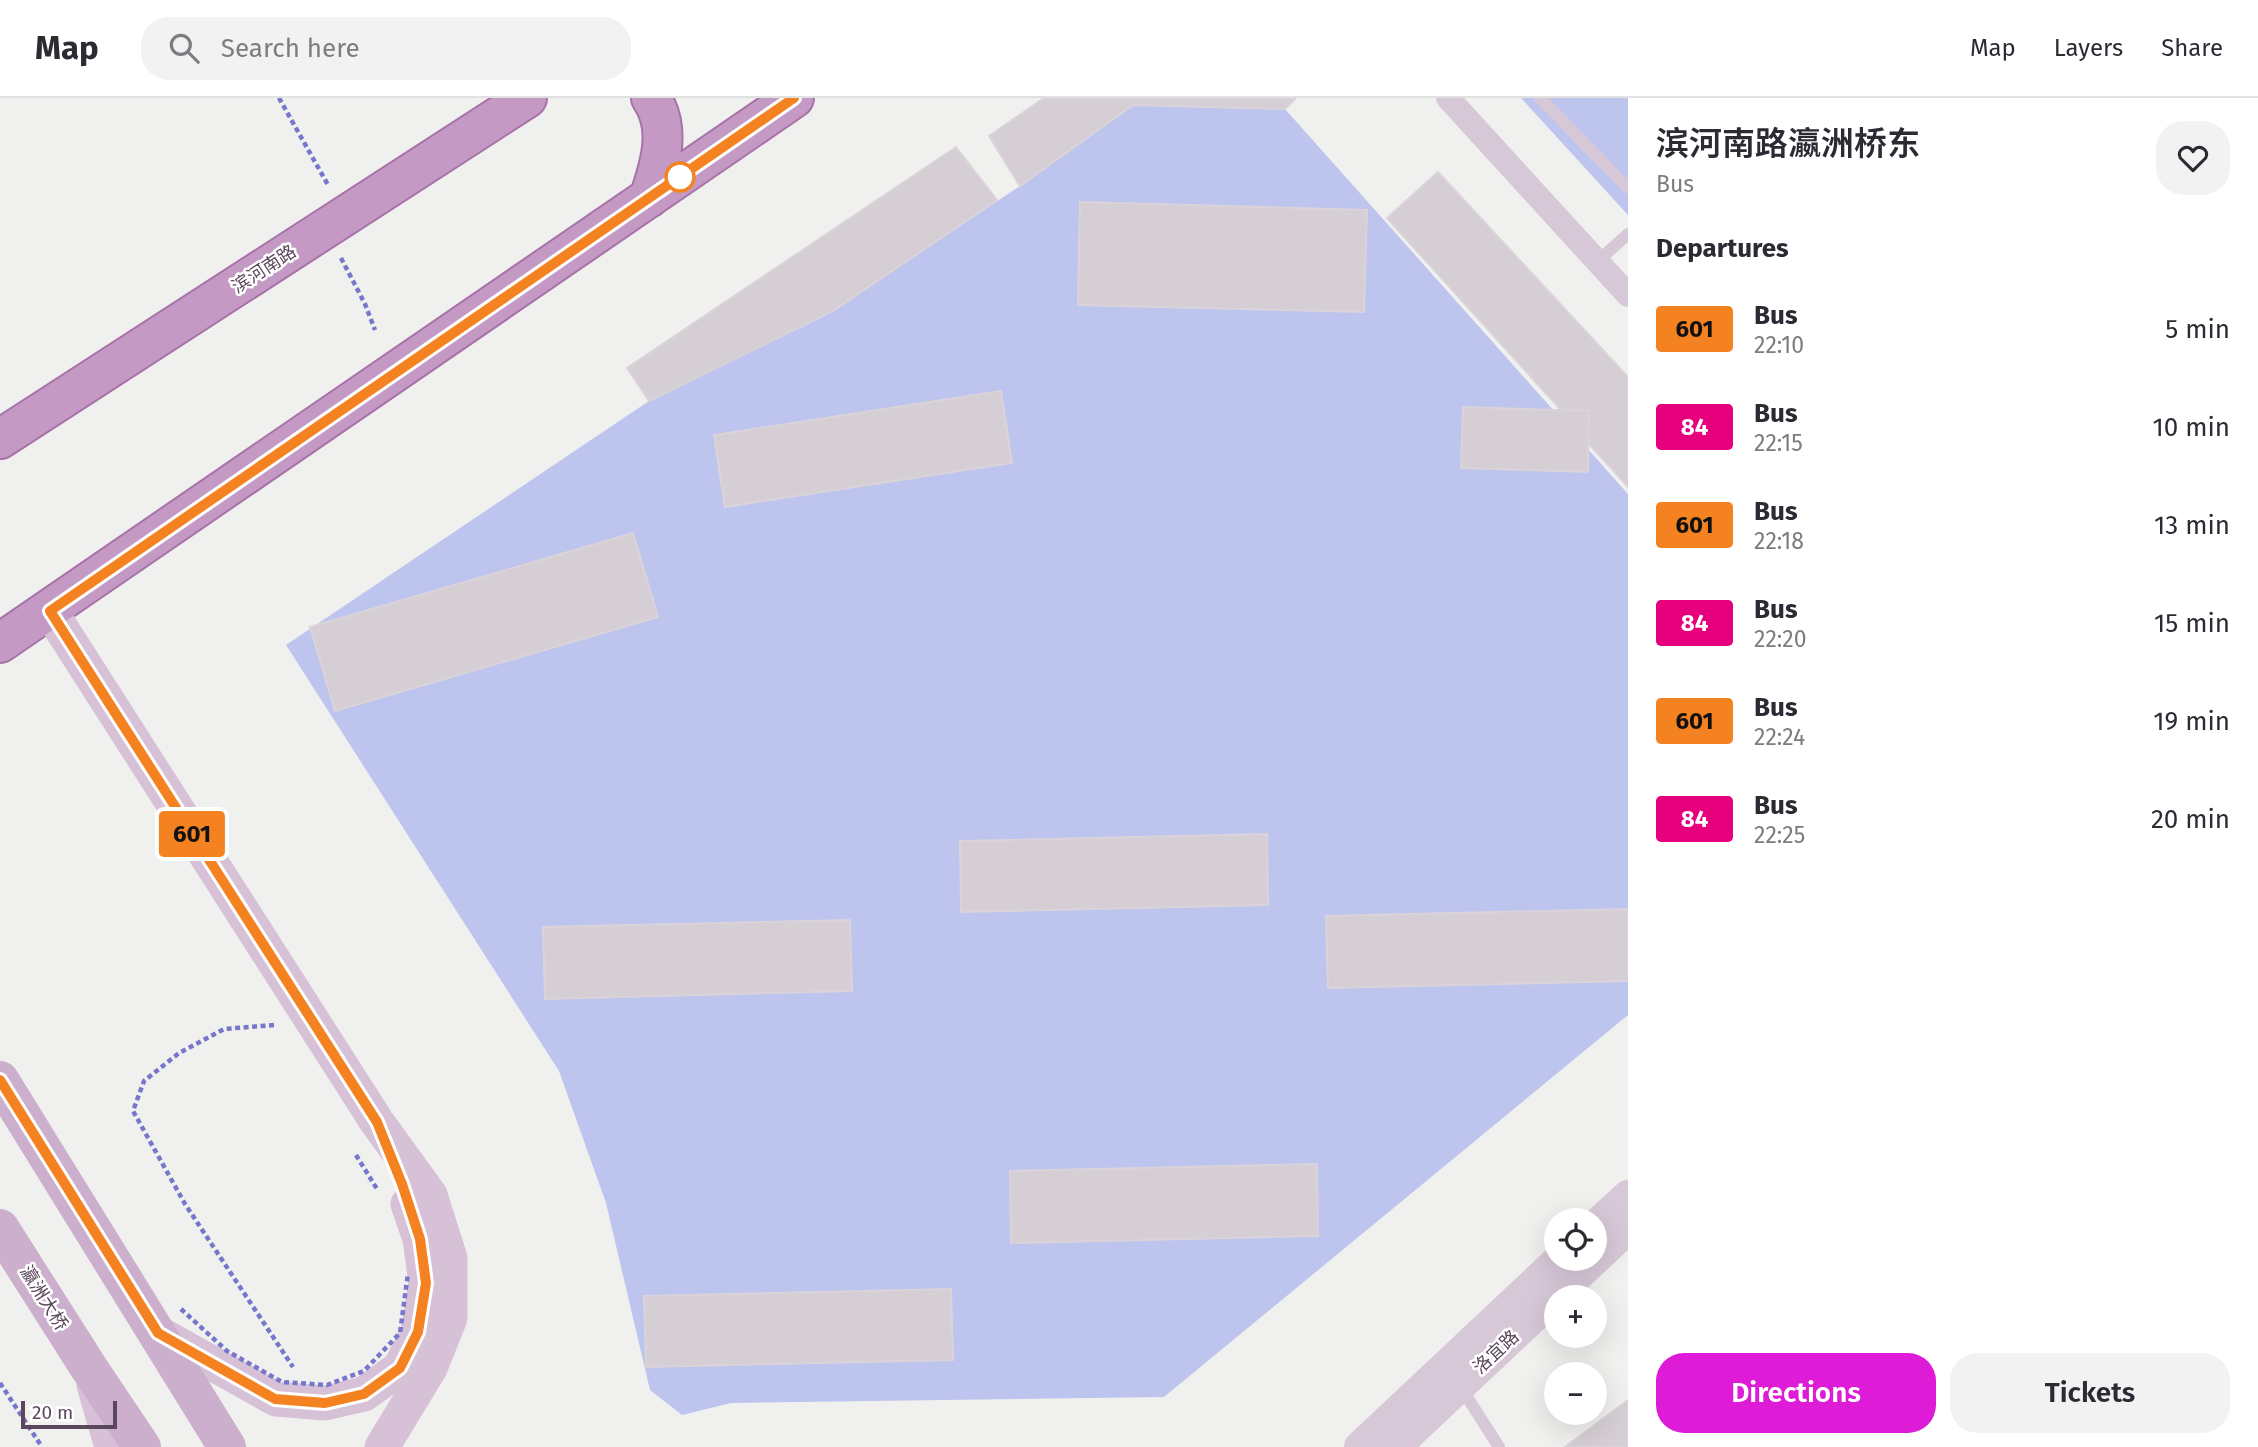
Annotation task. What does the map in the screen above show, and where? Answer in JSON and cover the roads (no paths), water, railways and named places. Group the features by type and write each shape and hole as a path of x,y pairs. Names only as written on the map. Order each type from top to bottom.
{"highway":[{"name":"滨河南路","path":"0,439 527,98"},
{"path":"649,198 660,164 663,128 650,98"},
{"path":"0,643 794,98"}],"main road":[{"path":"50,611 377,1122 430,1195 450,1258 450,1318 430,1368 382,1447"},
{"path":"0,1080 169,1321 227,1447"},
{"path":"169,1321 275,1399 325,1403 364,1394 400,1368 418,1332 426,1283 420,1239 377,1122"},
{"name":"瀛洲大桥","path":"0,1228 142,1447"},
{"path":"89,1368 112,1447"}],"street":[{"path":"1448,98 1628,295"},
{"path":"1607,1215 1628,1196"},
{"name":"洛宜路","path":"1395,1447 1628,1228"},
{"name":"洛宜路","path":"1360,1447 1547,1271"}],"lane":[{"path":"1540,98 1628,188"},
{"path":"1598,261 1628,234"},
{"path":"1460,1386 1499,1447"}]}
